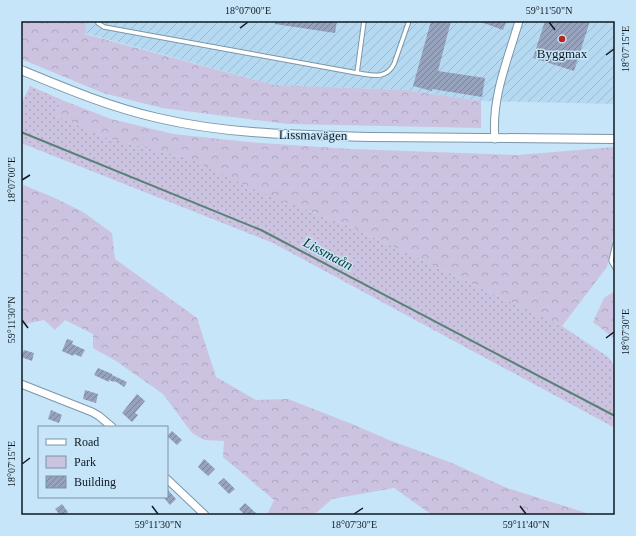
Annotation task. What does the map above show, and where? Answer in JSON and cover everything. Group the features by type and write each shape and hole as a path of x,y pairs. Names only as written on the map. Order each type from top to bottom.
{"street":[{"path":"495,139 494,110 519,21"},
{"name":"Lissmavägen","path":"21,70 98,102 159,118 256,133 495,139 615,139"},
{"path":"21,384 92,412 111,426"},
{"path":"168,479 205,515"}],"lane":[{"path":"98,21 98,23 104,27 357,74 375,76 391,71 409,21"},
{"path":"357,74 364,21"},
{"path":"615,244 611,261 615,268"}],"shaded area":[{"path":"87,21 615,21 615,104 481,101 404,90 274,85 85,33"}],"green space":[{"path":"21,21 87,21 85,34 274,85 404,90 481,101 481,128 288,124 162,108 103,93 21,59"},
{"path":"30,86 62,100 55,115 107,138 188,158 309,211 356,229 562,326 608,357 615,366 615,428 273,243 21,143 21,104"},
{"path":"62,100 111,119 173,134 248,142 351,149 518,155 615,147 615,229 607,267 562,326 356,229 257,191 188,158 107,138 55,115"},
{"path":"21,184 55,198 83,212 112,233 115,259 197,318 216,377 256,400 288,399 389,440 452,463 507,488 593,515 432,515 394,488 332,499 314,515 267,515 274,500 223,457 224,441 204,440 192,433 163,394 116,361 93,348 93,334 65,320 55,330 44,320 21,325"},
{"path":"615,291 615,339 593,322 604,298"}],"building":[{"path":"275,21 337,21 335,33 275,24"},
{"path":"431,21 451,21 438,71 485,78 482,97 432,89 432,91 413,86"},
{"path":"478,21 506,21 503,30"},
{"name":"Byggmax","path":"545,21 590,21 574,71 533,58"},
{"path":"67,339 73,341 72,344 85,350 81,357 74,354 73,356 62,351"},
{"path":"24,350 34,353 32,361 21,357"},
{"path":"98,368 127,382 124,387 115,381 109,380 109,382 94,375"},
{"path":"85,390 98,394 96,403 83,399"},
{"path":"137,394 145,401 135,413 138,415 132,422 122,413"},
{"path":"51,410 62,415 59,423 48,419"},
{"path":"172,431 182,440 177,445 168,437"},
{"path":"204,459 215,469 208,476 198,467"},
{"path":"224,478 235,489 229,494 218,483"},
{"path":"168,490 176,499 170,505 164,498 168,498"},
{"path":"245,503 258,515 245,515 239,509"},
{"path":"62,504 68,512 65,515 60,515 55,509"}],"waterway":[{"name":"Lissmaån","path":"21,132 261,230 615,416"}],"place":[{"name":"Byggmax","path":"562,39"}]}
